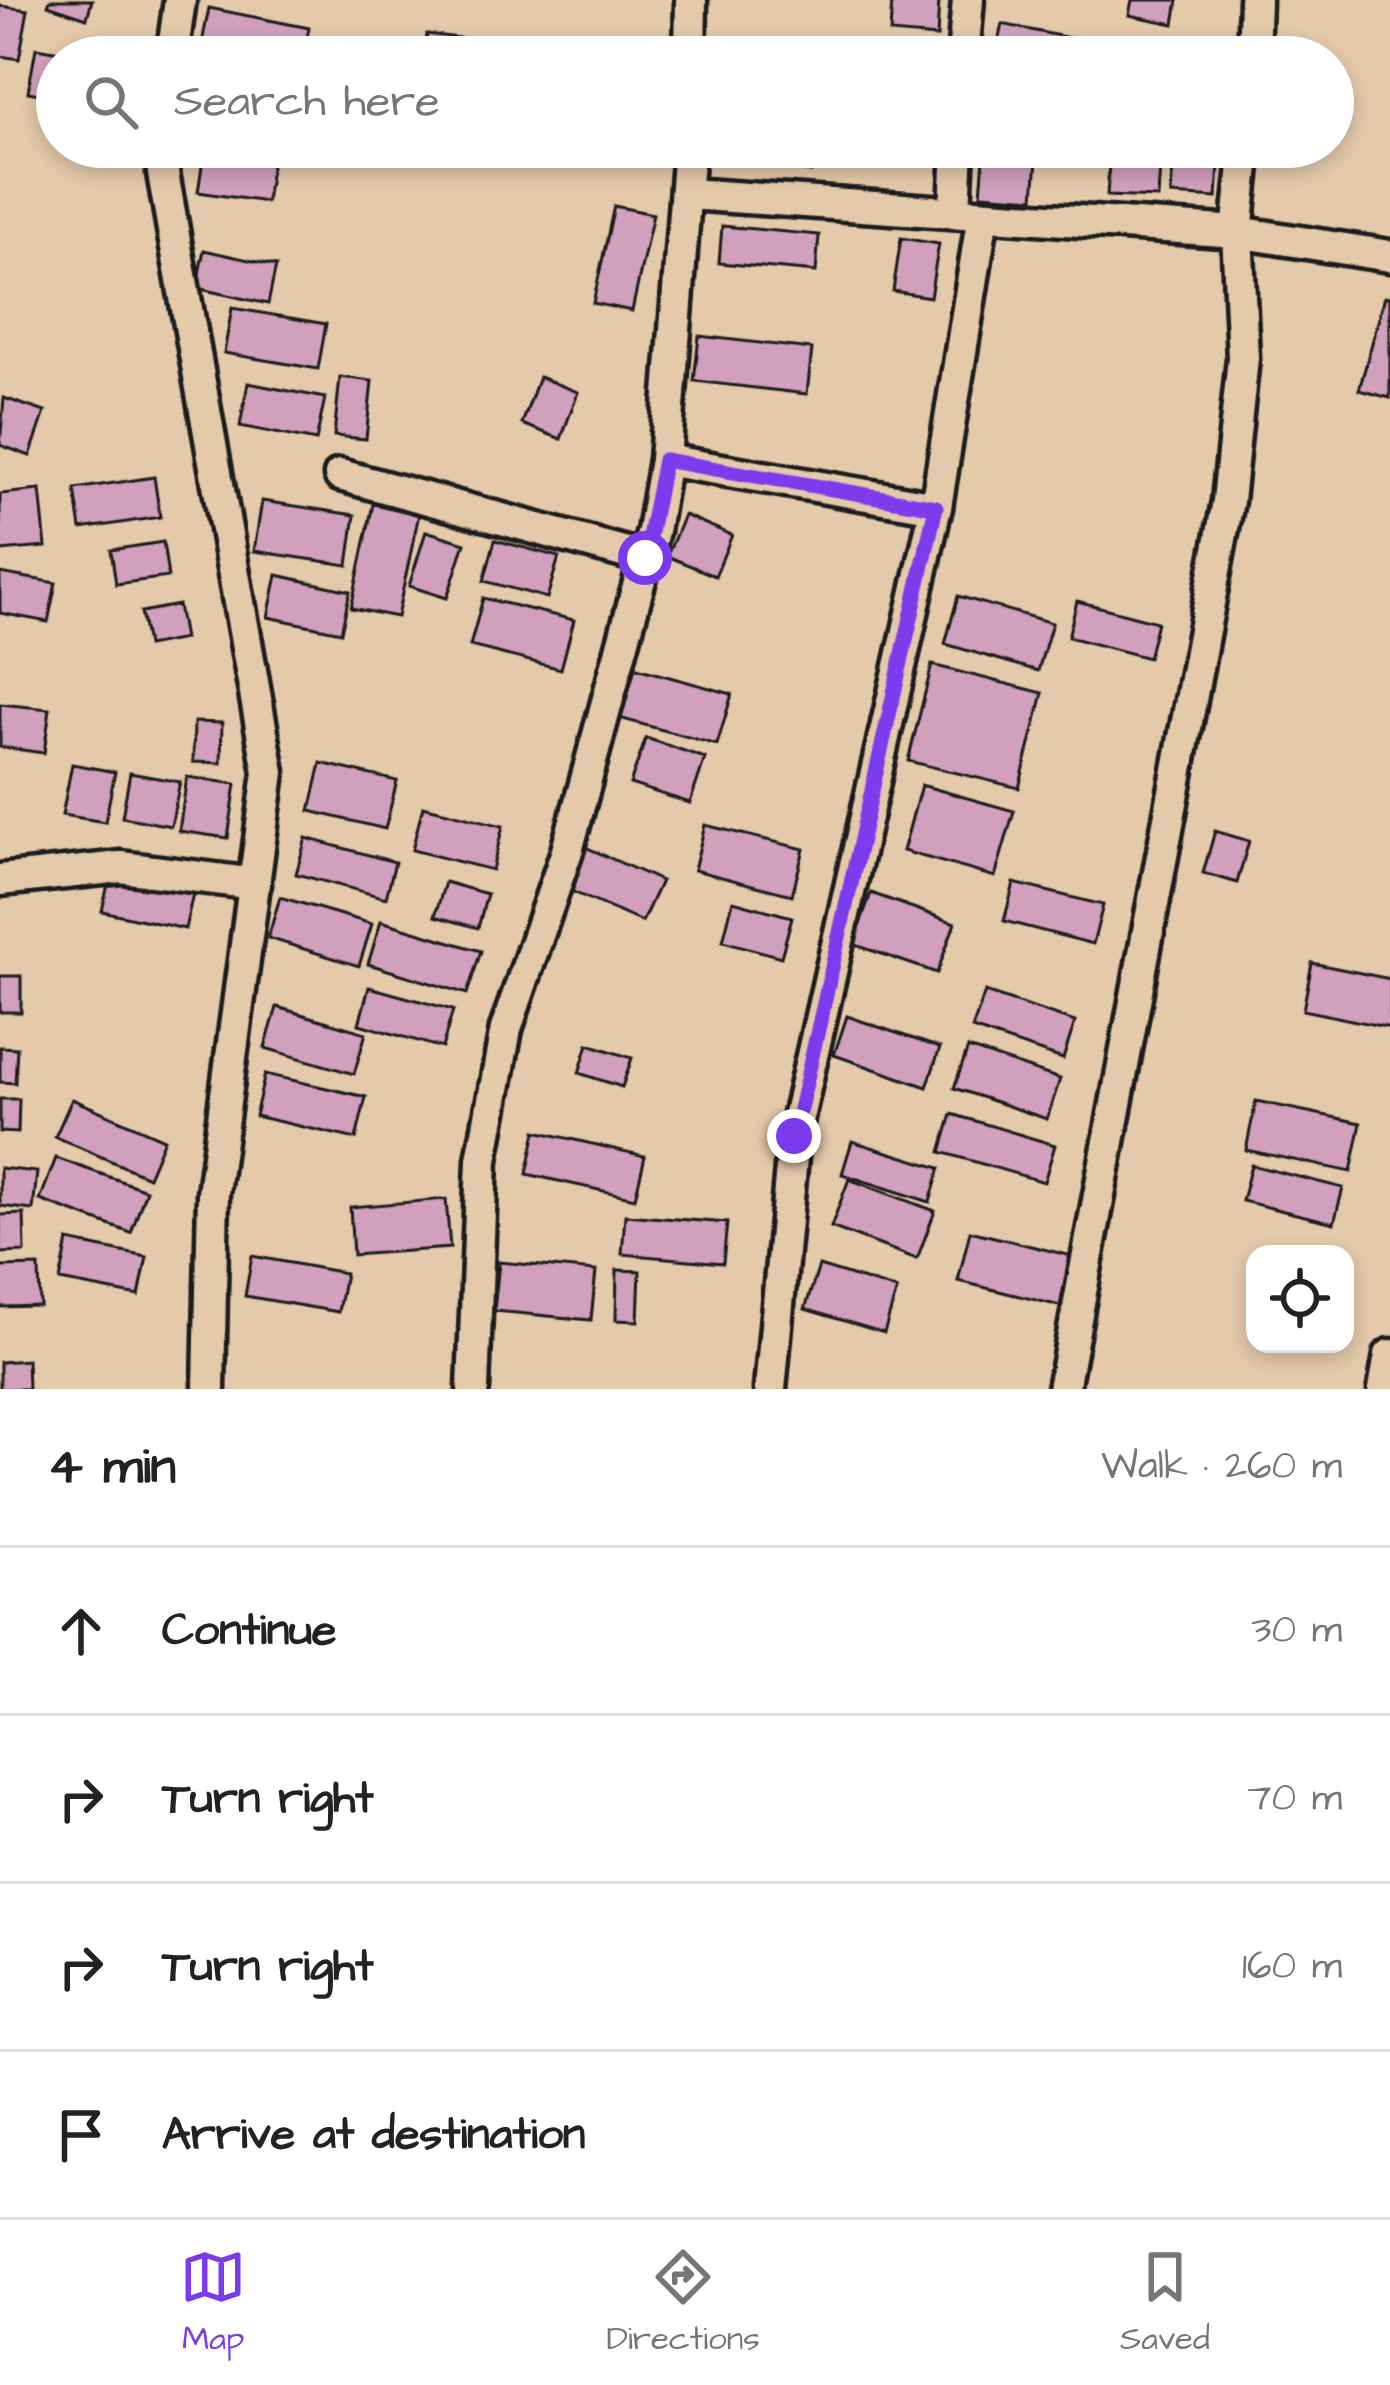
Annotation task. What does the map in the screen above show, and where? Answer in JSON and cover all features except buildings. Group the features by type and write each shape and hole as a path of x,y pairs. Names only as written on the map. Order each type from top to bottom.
{"street":[{"path":"175,36 180,0"},
{"path":"690,36 691,0"},
{"path":"965,36 968,0"},
{"path":"1254,36 1255,0"},
{"path":"166,168 269,772 213,1193 209,1389"},
{"path":"473,1389 482,1160 506,1029 567,851 645,558 664,460 688,168"},
{"path":"770,1389 794,1136 936,507 969,213 962,168"},
{"path":"1064,1389 1228,500 1243,358 1237,232 1244,168"},
{"path":"688,194 1237,232 1390,256"},
{"path":"664,460 936,507"},
{"path":"340,475 645,558"},
{"path":"0,880 121,867 255,884"},
{"path":"1384,1389 1390,1355"}],"route":[{"path":"645,558 664,460 936,507 860,860 794,1136"}]}
